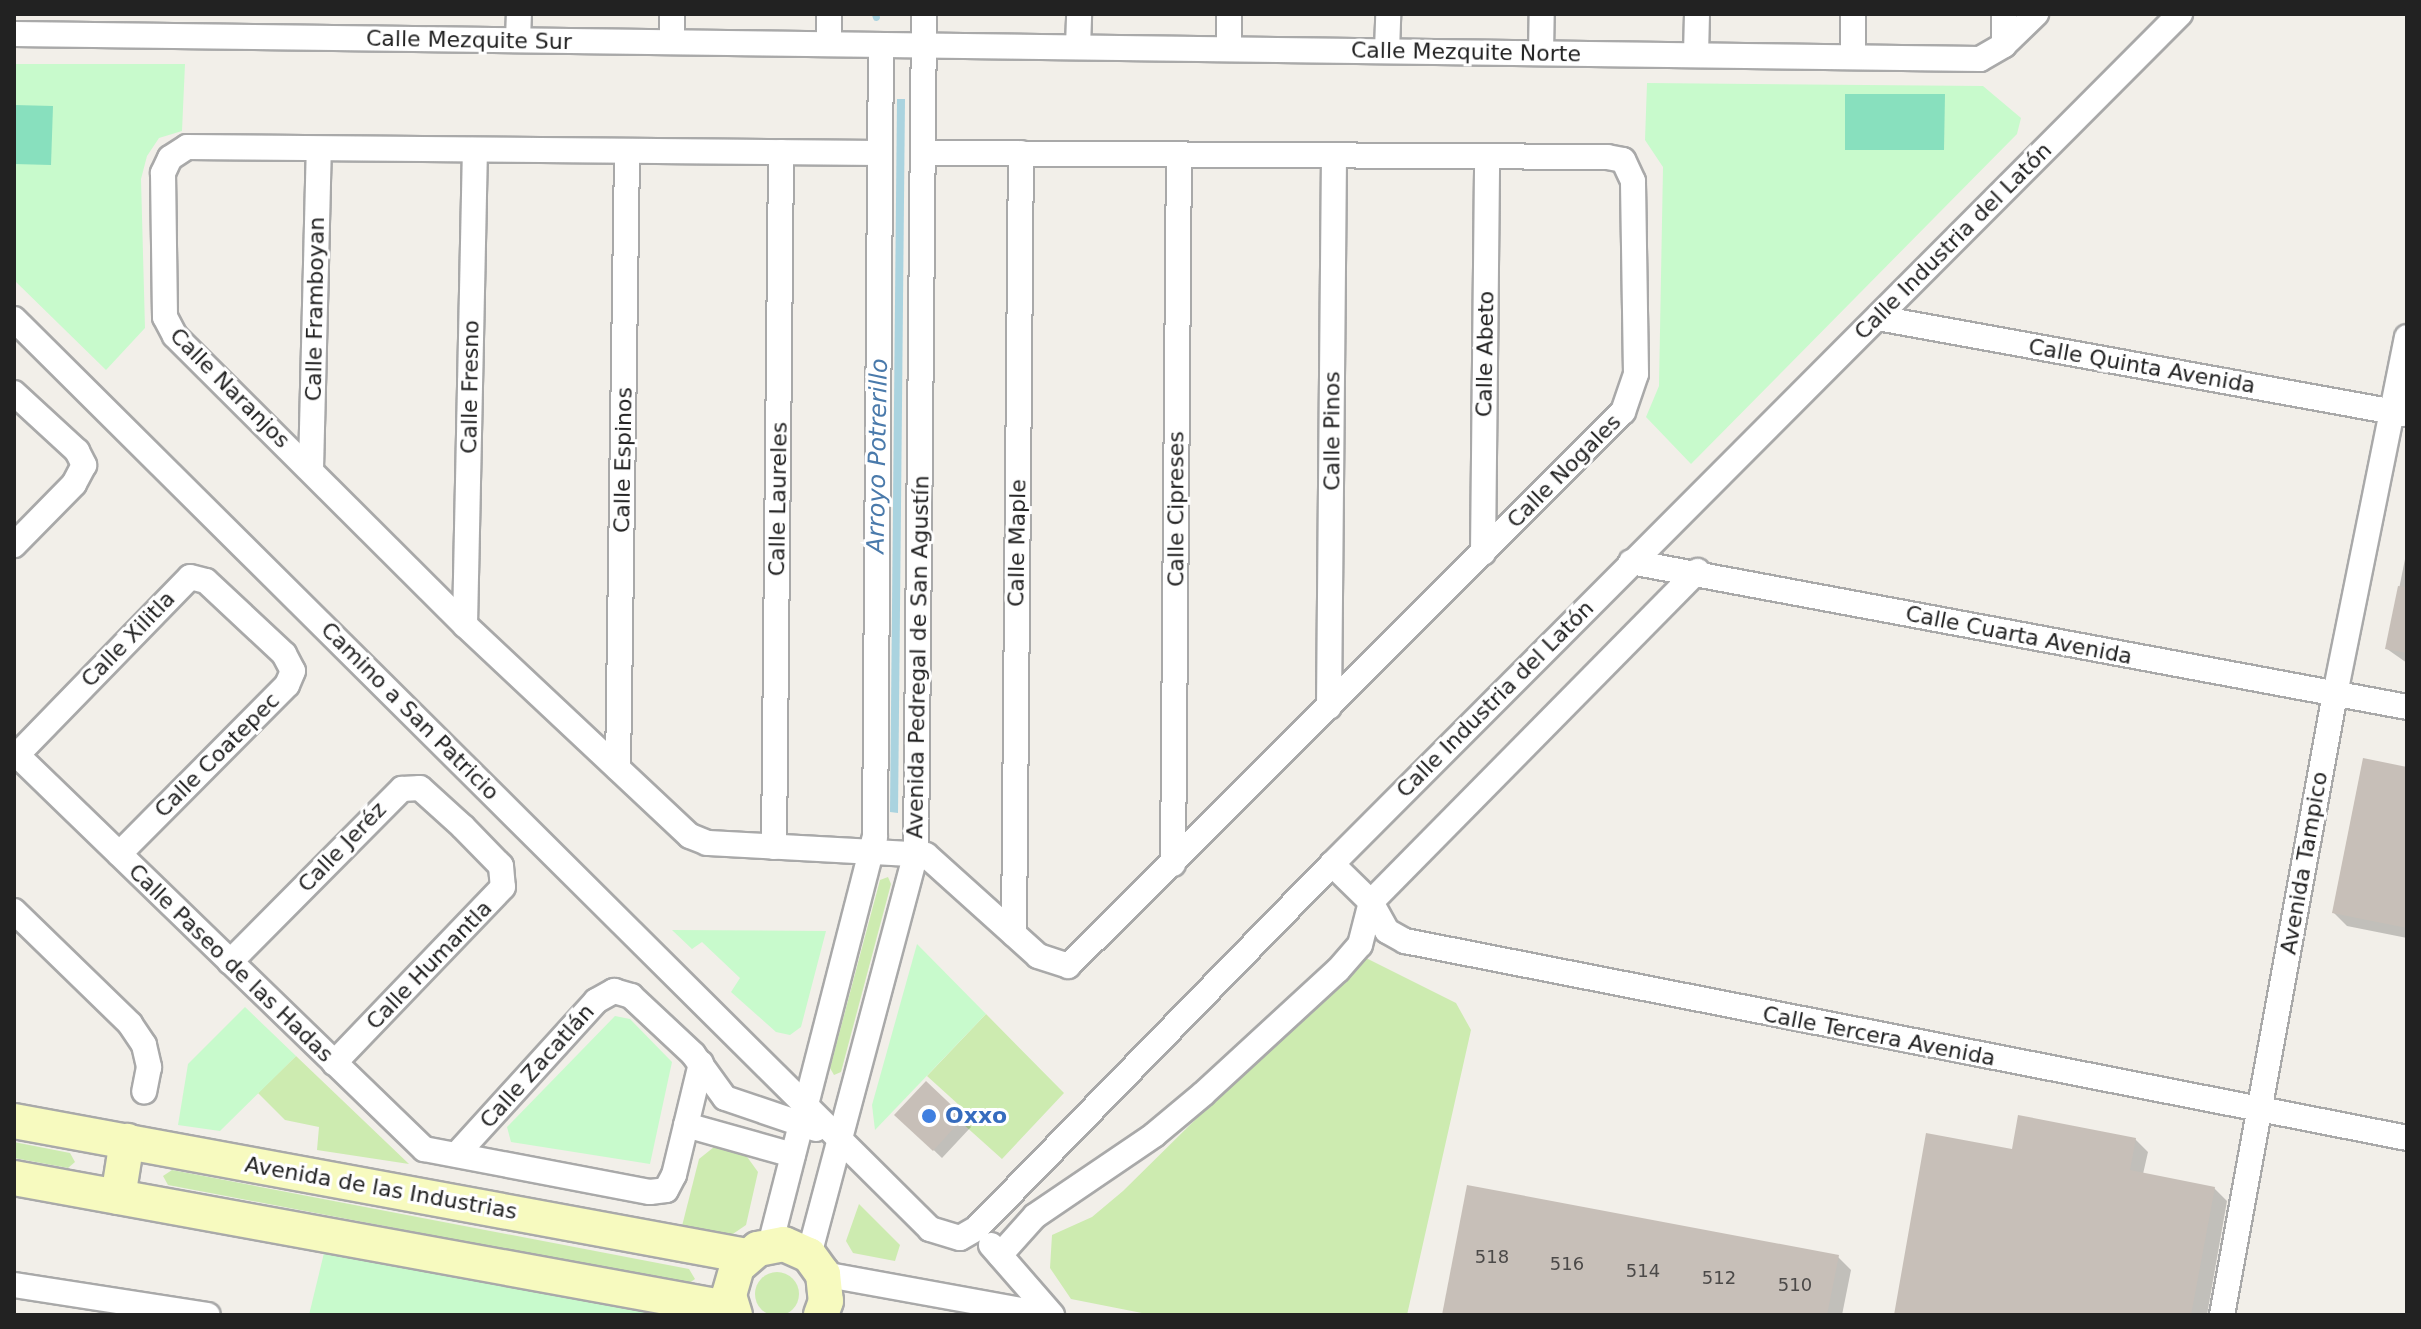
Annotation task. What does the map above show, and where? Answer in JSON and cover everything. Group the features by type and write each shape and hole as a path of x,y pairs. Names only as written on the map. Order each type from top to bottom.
{"street":[{"path":"518,40 519,14"},
{"path":"672,14 672,42"},
{"path":"829,14 829,44"},
{"name":"Avenida Pedregal de San Agustín","path":"816,1265 840,1136 916,852 924,14"},
{"path":"1078,47 1079,14"},
{"path":"1229,14 1229,49"},
{"path":"1387,51 1388,14"},
{"path":"1541,53 1542,14"},
{"path":"1696,55 1697,14"},
{"path":"1853,14 1853,57"},
{"path":"2004,14 2004,45"},
{"path":"2004,45 2036,14"},
{"name":"Calle Industria del Latón","path":"977,1228 1631,562 2180,14"},
{"name":"Calle Mezquite Sur","path":"14,34 56,24 362,26 518,40 924,45"},
{"name":"Avenida Pedregal de San Agustín","path":"758,1250 793,1155 873,850 881,45"},
{"name":"Calle Mezquite Norte","path":"924,45 1980,59 2004,45"},
{"name":"Calle Naranjos","path":"880,153 187,147 170,158 162,186 166,325 465,625 690,836 707,843 916,852"},
{"name":"Calle Framboyan","path":"311,469 319,149"},
{"name":"Calle Fresno","path":"465,625 475,150"},
{"name":"Calle Espinos","path":"618,768 627,151"},
{"name":"Calle Laureles","path":"774,847 781,152"},
{"name":"Calle Nogales","path":"916,852 935,860 1047,963 1068,966 1623,412 1636,374 1633,181 1627,166 1607,157 923,153"},
{"name":"Calle Maple","path":"1014,934 1021,153"},
{"name":"Calle Cipreses","path":"1173,864 1179,154"},
{"name":"Calle Pinos","path":"1329,707 1334,155"},
{"name":"Calle Abeto","path":"1483,553 1487,156"},
{"name":"Calle Quinta Avenida","path":"1878,318 2399,413"},
{"name":"Camino a San Patricio","path":"14,319 804,1113"},
{"name":"Avenida Tampico","path":"2222,1315 2335,694 2399,413 2407,337"},
{"path":"14,393 77,451 83,471 14,545"},
{"name":"Calle Cuarta Avenida","path":"1631,562 1697,571 2407,707"},
{"path":"1000,1255 1035,1216 1203,1094 1338,970 1364,937 1371,902 1697,571"},
{"name":"Calle Xilitla","path":"16,754 183,581 199,577 206,581 246,618"},
{"name":"Calle Coatepec","path":"119,854 291,678 291,661 246,618"},
{"name":"Calle Paseo de las Hadas","path":"16,754 420,1147 650,1192 666,1190 686,1125"},
{"name":"Calle Jeréz","path":"230,962 402,789 420,788 463,827"},
{"name":"Calle Humantla","path":"334,1063 503,887 501,866 463,827"},
{"name":"Calle Tercera Avenida","path":"1332,864 1371,902 1387,931 1405,941 2407,1138"},
{"path":"14,911 130,1024 144,1045 149,1067 144,1092"},
{"name":"Calle Zacatlán","path":"457,1154 596,1001 623,991 701,1063"},
{"path":"701,1063 725,1098 804,1113 840,1136 936,1233 960,1238 977,1228 1050,1315"},
{"path":"701,1063 686,1125 793,1155"},
{"name":"Avenida de las Industrias","path":"14,1121 758,1250 784,1244 816,1265"},
{"path":"118,1197 127,1141"},
{"path":"14,1178 734,1312 731,1280 758,1250"},
{"path":"821,1315 826,1301 816,1265 1050,1315"},
{"path":"14,1285 94,1305 208,1315"}],"green space":[{"path":"14,64 185,64 182,131 159,138 147,156 141,179 145,328 106,370 14,280"},
{"path":"1647,83 1983,86 2021,118 2017,134 1691,464 1646,417 1659,386 1663,167 1645,140"},
{"path":"1845,94 1945,94 1944,150 1845,150"},
{"path":"14,105 53,106 51,165 14,164"},
{"path":"888,877 891,884 841,1072 834,1075 830,1068 880,880"},
{"path":"672,930 826,931 801,1027 790,1035 776,1032 731,992 740,978 702,942 692,949"},
{"path":"917,944 986,1014 875,1130 872,1105"},
{"path":"1366,958 1456,1003 1471,1030 1407,1315 1152,1315 1071,1299 1050,1268 1052,1235 1092,1217 1123,1191 1348,969"},
{"path":"245,1007 296,1056 220,1131 178,1125 188,1064"},
{"path":"986,1014 1064,1093 1002,1159 963,1124 970,1115 927,1076"},
{"path":"615,1016 630,1019 672,1062 650,1164 511,1142 507,1127"},
{"path":"296,1056 409,1164 317,1150 319,1127 285,1120 258,1093"},
{"path":"14,1142 70,1153 75,1162 68,1168 14,1158"},
{"path":"714,1147 745,1154 758,1172 746,1225 727,1238 681,1230 699,1159"},
{"path":"172,1170 689,1269 695,1279 688,1284 168,1185 163,1176"},
{"path":"859,1204 900,1245 895,1261 853,1253 846,1241"},
{"path":"324,1253 659,1315 309,1315"},
{"path":"777,1272 793,1278 799,1294 793,1310 777,1316 761,1310 755,1294 761,1278"}],"water":[{"path":"897,99 905,99 898,813 890,812"}],"building":[{"path":"2398,586 2407,587 2407,653 2385,649"},
{"path":"2363,758 2407,767 2407,928 2332,913"},
{"name":"Oxxo","path":"926,1081 964,1117 933,1151 894,1115"},
{"path":"2018,1115 2136,1138 2130,1170 2215,1187 2191,1315 1894,1315 1926,1133 2012,1149"},
{"path":"1467,1185 1839,1255 1827,1315 1442,1315"}],"place":[{"name":"Oxxo","path":"929,1116"}],"water label":[{"name":"Arroyo Potrerillo","path":"878,456"}]}
